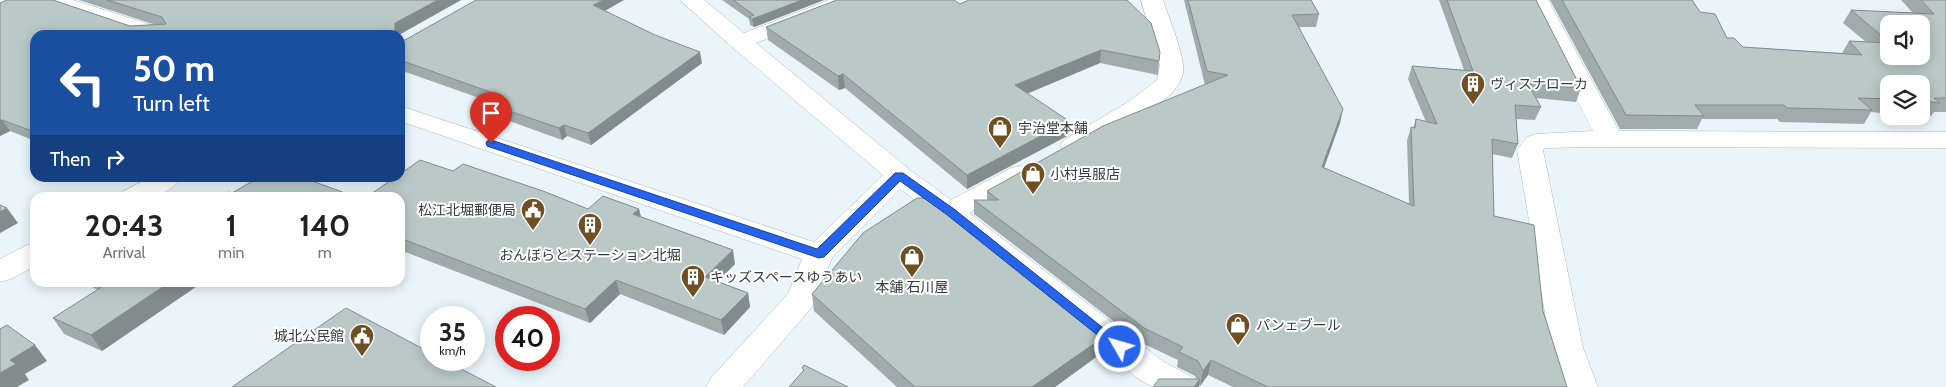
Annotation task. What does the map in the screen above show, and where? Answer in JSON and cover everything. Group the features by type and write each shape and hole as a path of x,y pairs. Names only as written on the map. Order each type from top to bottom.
{"street":[{"path":"52,0 144,30"},
{"path":"691,0 899,176 950,212 1152,371 1182,387"},
{"path":"740,42 848,0"},
{"path":"950,212 1151,98 1167,84 1172,74 1172,65 1152,0"},
{"path":"1537,0 1610,140"},
{"path":"405,115 819,254"},
{"path":"1582,387 1567,348 1530,150 1536,142 1548,140 1946,140"},
{"path":"723,387 801,298 819,254 899,176"},
{"path":"143,192 161,182"},
{"path":"0,272 30,256"}],"building":[{"path":"7,0 53,0 130,26 166,24 162,17 107,0 438,0 395,23 395,30 30,30 30,130 0,120 0,3"},
{"path":"476,0 603,0 593,5 655,35 700,52 588,133 564,125 559,128 480,101 493,93 405,62 405,40"},
{"path":"733,0 802,0 752,19 749,17 754,15"},
{"path":"837,0 954,0 960,4 969,0 1127,0 1151,23 1160,52 1159,61 1101,50 1015,85 1069,121 967,175 843,74 838,76 766,27"},
{"path":"1188,0 1311,0 1319,14 1292,15 1343,109 1322,167 1414,206 1411,127 1415,128 1416,119 1437,124 1412,66 1473,71 1447,0 1536,0 1581,88 1528,84 1541,107 1515,105 1518,144 1492,139 1494,216 1534,225 1543,311 1567,387 1268,387 1211,360 1203,371 1198,361 1179,352 1183,347 1144,328 974,200 999,200 987,191 1103,126 1228,75 1207,71"},
{"path":"1562,0 1692,0 1700,12 1715,14 1727,38 1734,38 1743,47 1862,55 1849,41 1880,43 1880,65 1930,65 1930,15 1880,15 1880,34 1851,10 1934,14 1921,0 1946,0 1946,98 1934,98 1940,103 1930,102 1930,75 1880,75 1880,99 1858,98 1872,110 1787,108 1784,105 1695,105 1704,116 1626,115"},
{"path":"420,160 453,171 463,164 543,191 588,209 603,196 639,209 633,214 733,250 705,277 748,293 721,320 616,280 585,309 405,240 405,192 374,192 388,182 405,182 405,170"},
{"path":"251,182 315,182 342,192 234,192"},
{"path":"917,198 931,198 938,203 1105,336 1032,387 915,387 812,294 863,233"},
{"path":"0,205 7,208 0,212"},
{"path":"102,287 163,287 91,335 53,318"},
{"path":"346,308 420,347 420,371 465,371 496,387 232,387"},
{"path":"7,325 35,345 10,360 16,364 0,373 0,329"},
{"path":"804,365 848,387 789,387 804,370 802,368"},
{"path":"1159,379 1200,379 1194,387 1153,387"}],"place":[{"name":"ヴィスナローカ","path":"1473,105"},
{"name":"宇治堂本舗","path":"1000,149"},
{"name":"小村呉服店","path":"1033,195"},
{"name":"松江北堀郵便局","path":"533,231"},
{"name":"おんぼらとステーション北堀","path":"590,246"},
{"name":"本舗 石川屋","path":"912,278"},
{"name":"キッズスペースゆうあい","path":"693,298"},
{"name":"パンェブール","path":"1238,346"},
{"name":"城北公民館","path":"362,357"}],"route":[{"path":"491,143 819,254 899,176 950,212 1120,347"}]}
